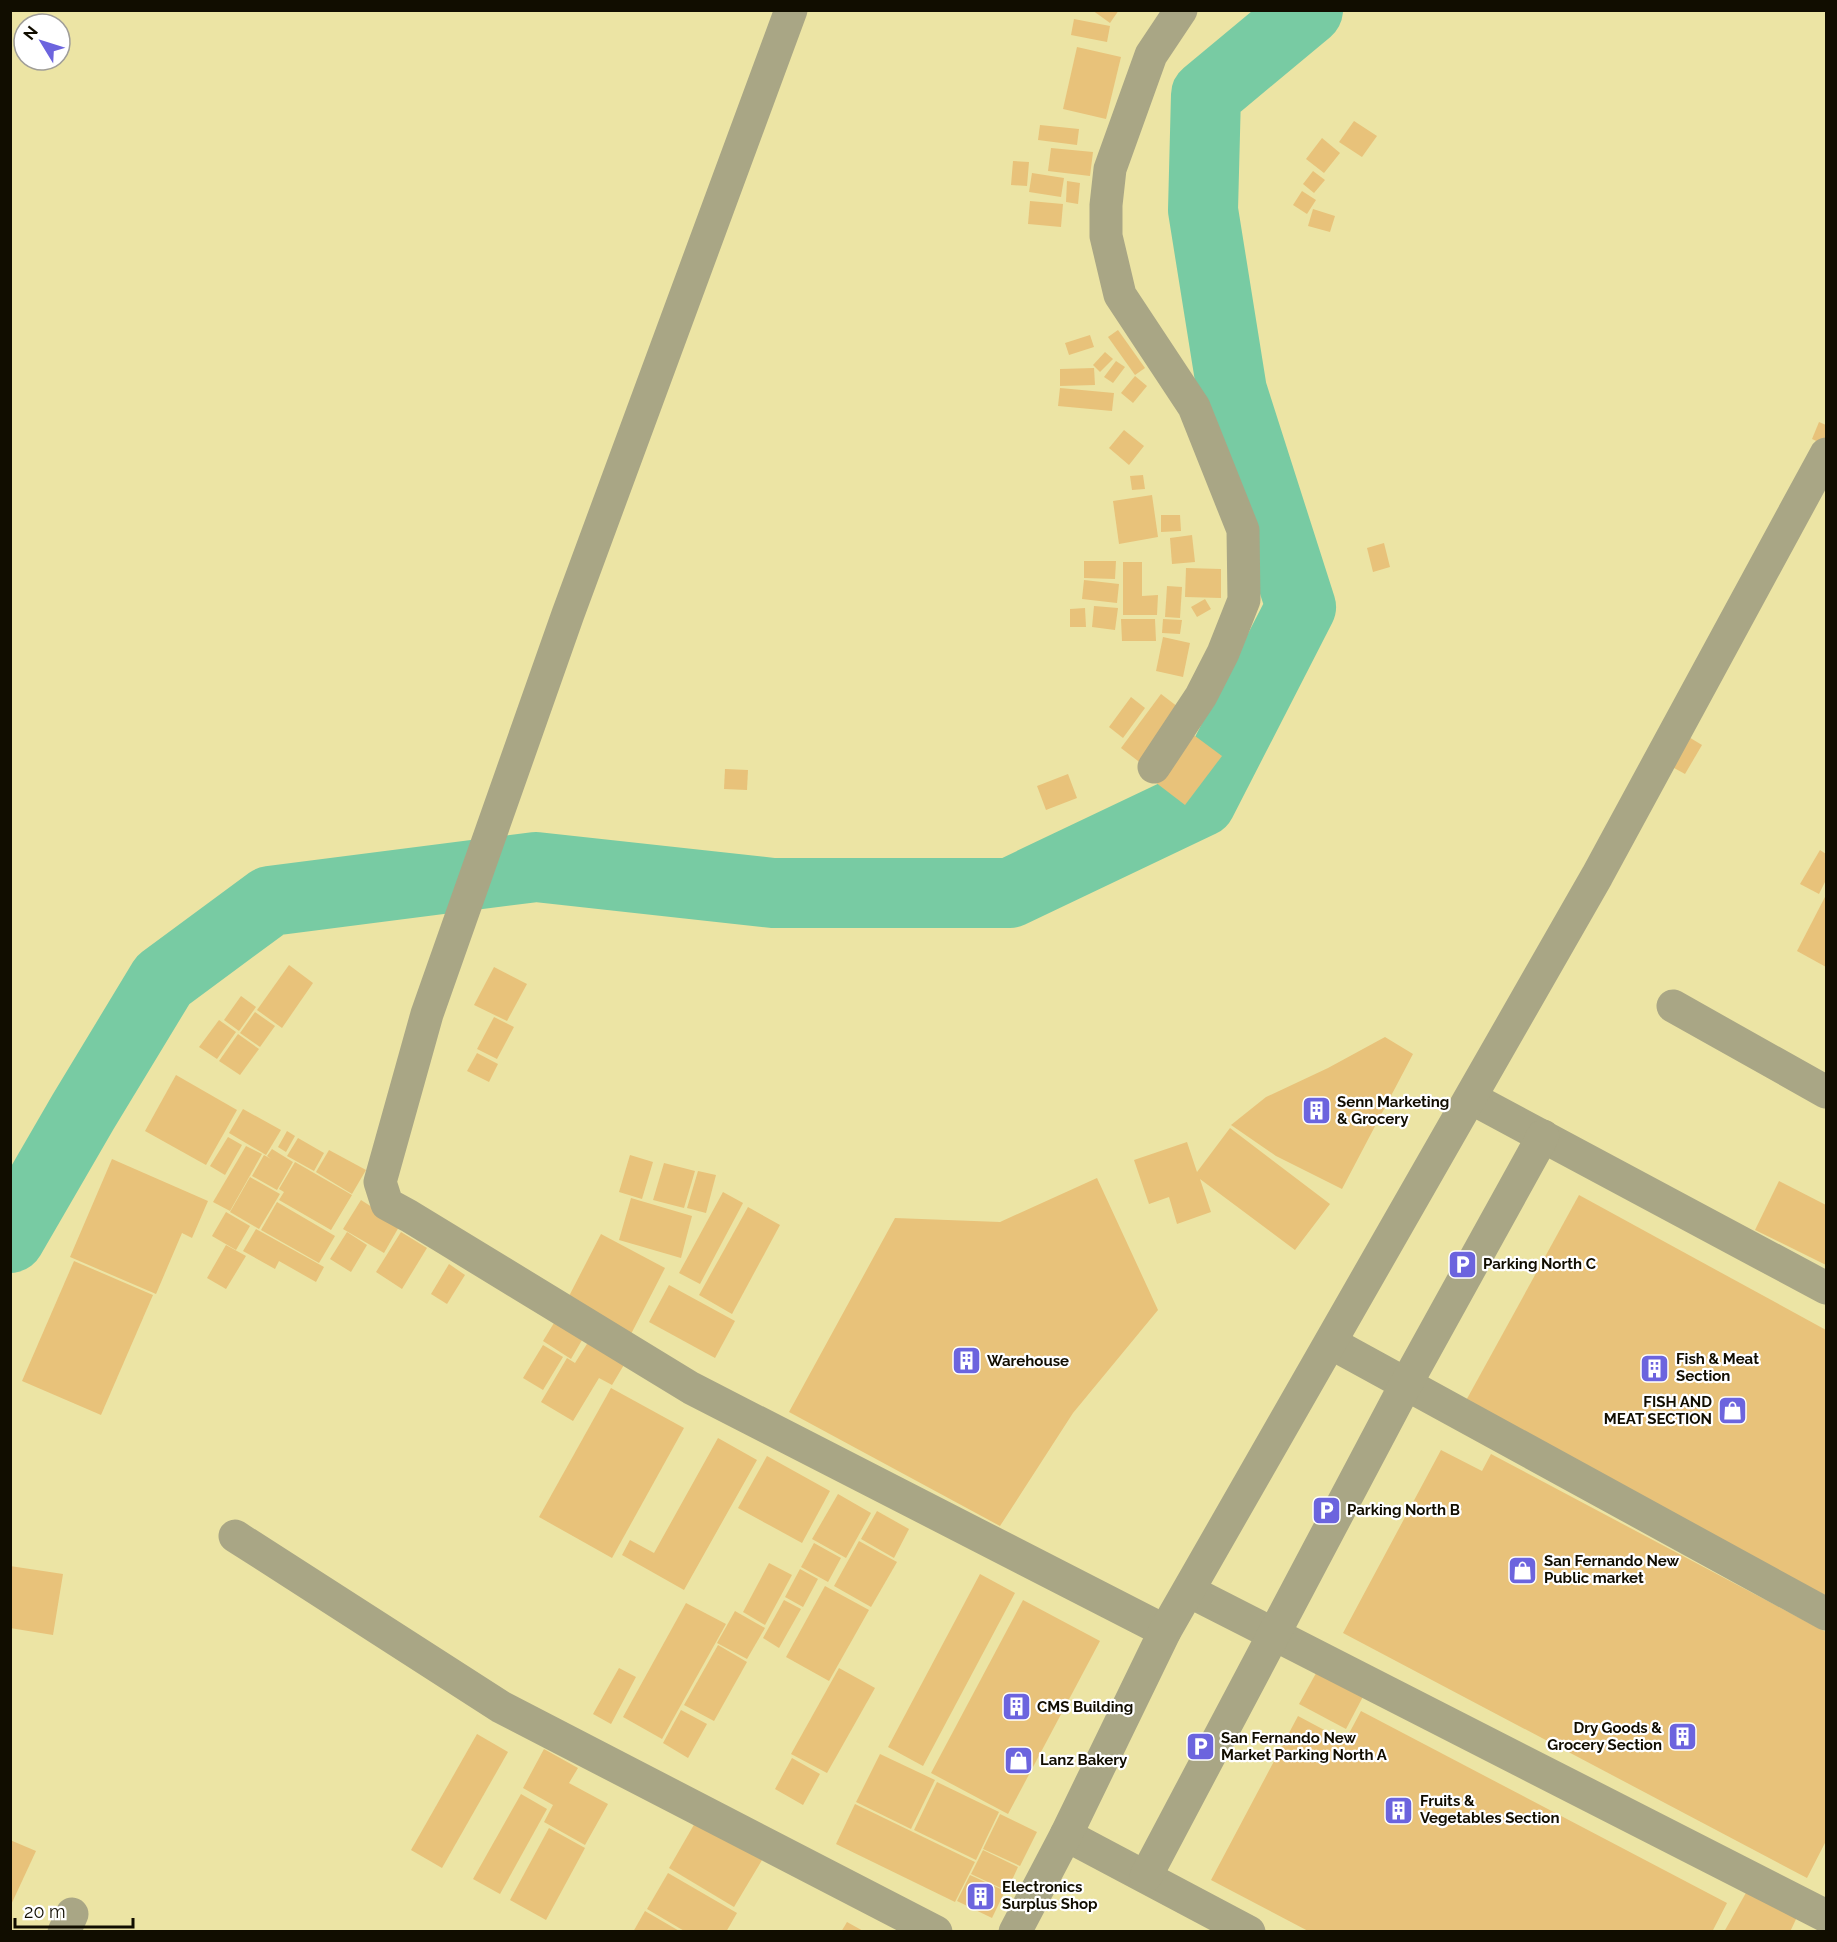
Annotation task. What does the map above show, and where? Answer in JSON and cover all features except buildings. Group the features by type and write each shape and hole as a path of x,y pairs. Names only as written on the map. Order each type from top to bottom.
{"street":[{"path":"791,10 525,735 427,1014 380,1182 387,1204 692,1388 1165,1632"},
{"path":"1154,767 1201,696 1244,600 1244,530 1194,407 1120,295 1106,236 1106,205 1110,169 1151,55 1181,10"},
{"path":"1015,1932 1066,1835 1165,1632 1597,876 1827,454"},
{"path":"1673,1006 1827,1092"},
{"path":"1471,1098 1827,1288"},
{"path":"1146,1876 1406,1384 1543,1136"},
{"path":"1331,1343 1827,1614"},
{"path":"235,1536 501,1707 936,1932"},
{"path":"1189,1591 1821,1916"},
{"path":"1066,1835 1249,1932"}],"waterway":[{"path":"10,1238 163,980 270,901 536,867 773,893 1010,893 1201,802 1301,607 1232,391 1203,210 1206,95 1308,10"}],"place":[{"name":"Senn Marketing & Grocery","path":"1316,1111"},
{"name":"Parking North C","path":"1462,1264"},
{"name":"Warehouse","path":"966,1361"},
{"name":"Fish & Meat Section","path":"1655,1368"},
{"name":"FISH AND MEAT SECTION","path":"1733,1411"},
{"name":"Parking North B","path":"1326,1510"},
{"name":"San Fernando New Public market","path":"1523,1570"},
{"name":"CMS Building","path":"1016,1707"},
{"name":"Dry Goods & Grocery Section","path":"1683,1737"},
{"name":"San Fernando New Market Parking North A","path":"1200,1747"},
{"name":"Lanz Bakery","path":"1019,1760"},
{"name":"Fruits & Vegetables Section","path":"1399,1810"},
{"name":"Electronics Surplus Shop","path":"981,1896"}]}
